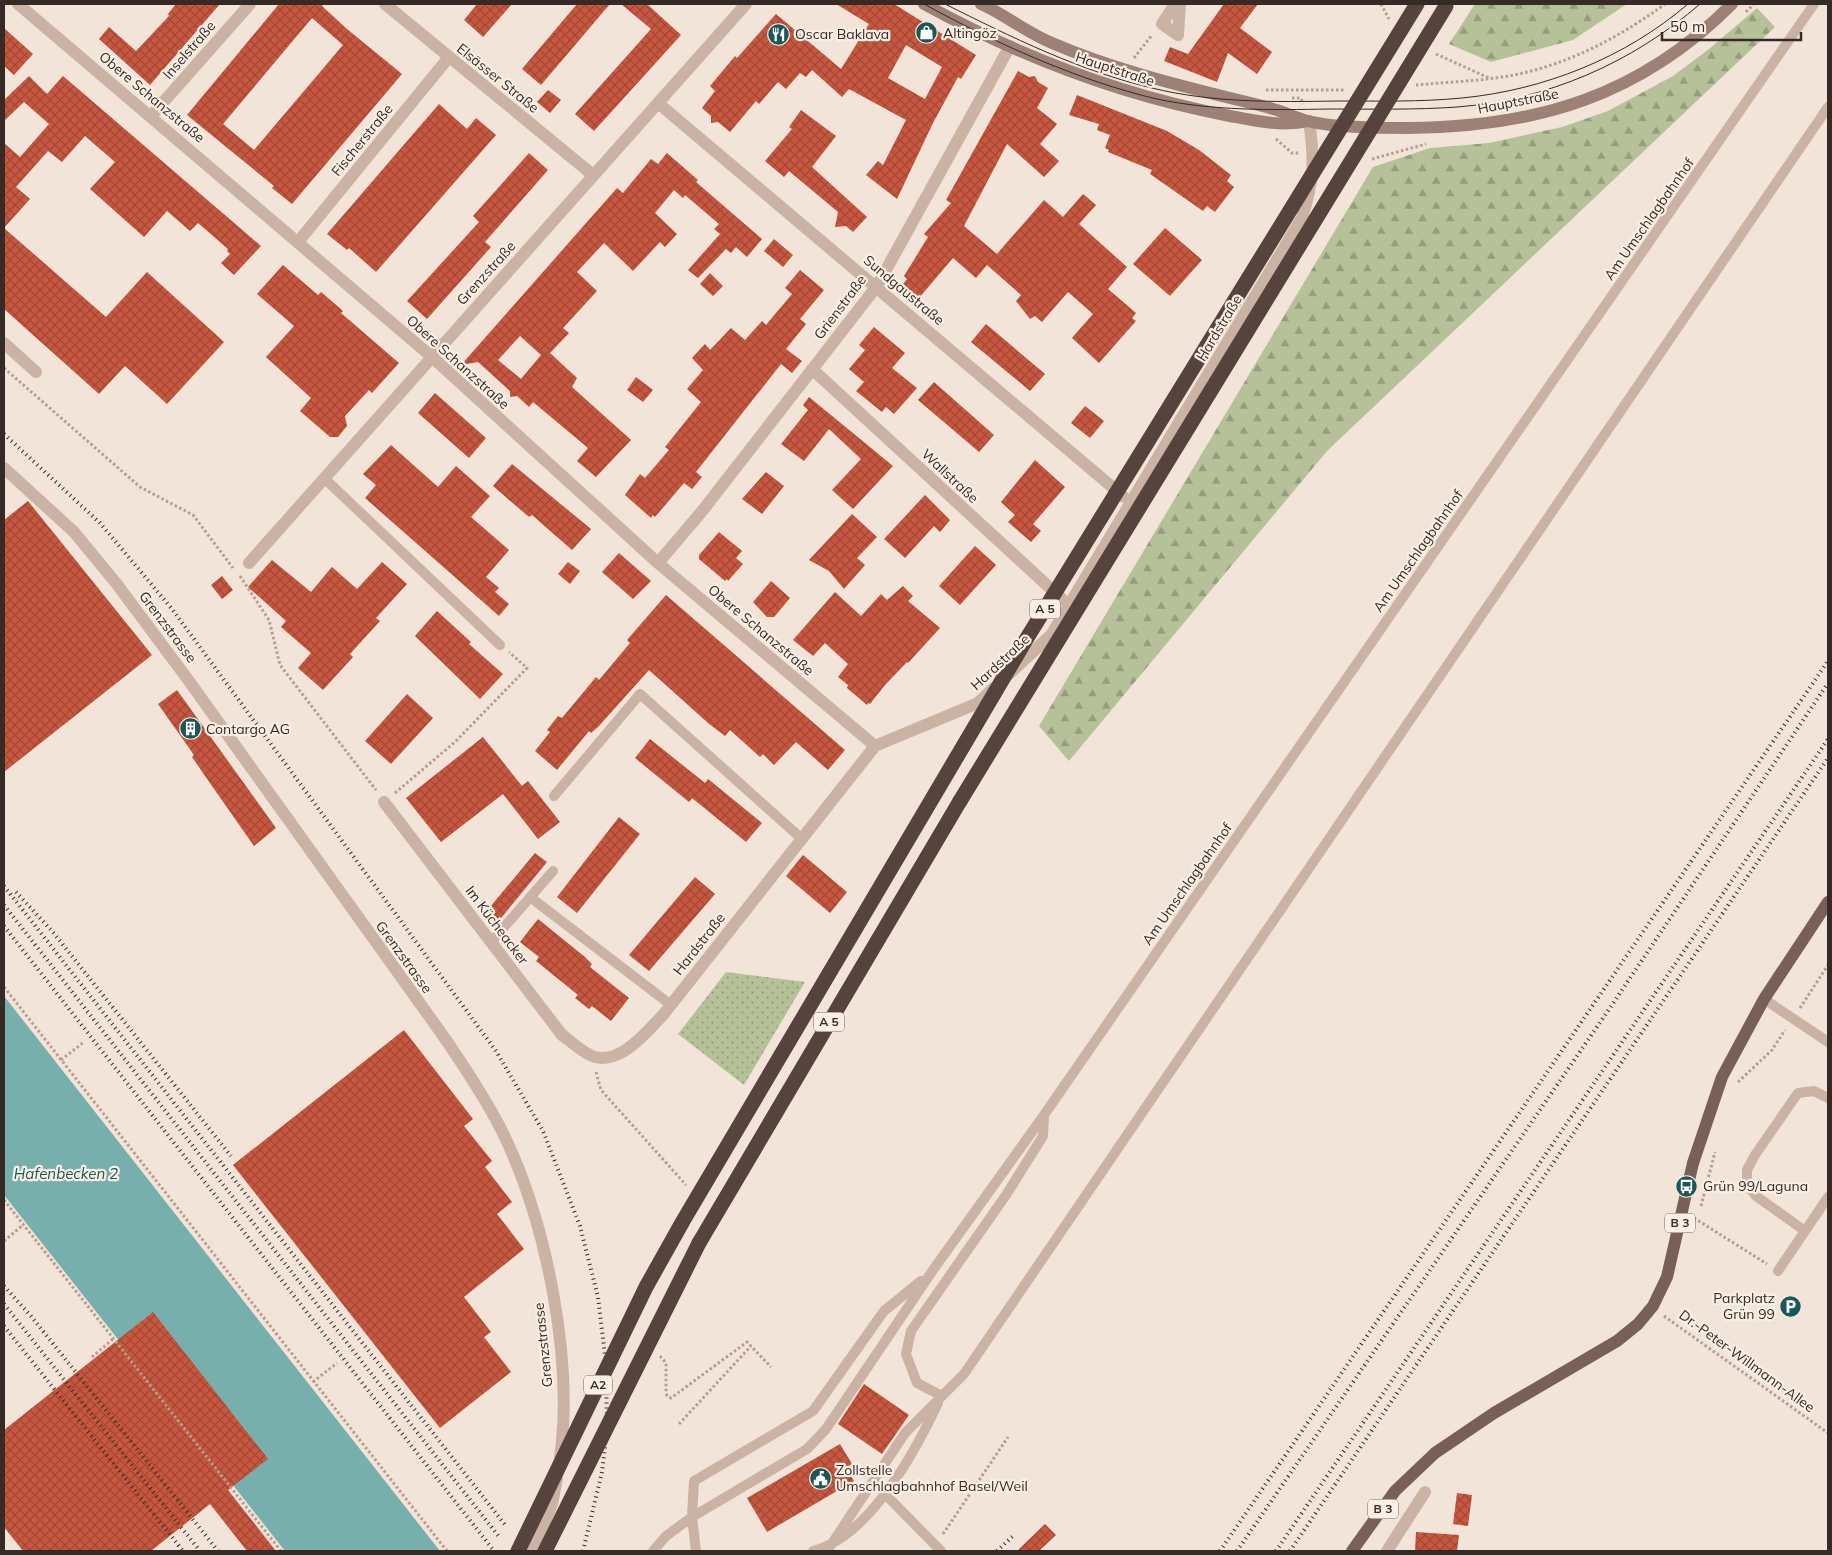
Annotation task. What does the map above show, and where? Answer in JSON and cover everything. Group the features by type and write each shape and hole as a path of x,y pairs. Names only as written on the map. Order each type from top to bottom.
{"highway":[{"name":"A 5","path":"683,1221 1027,638 1417,4"},
{"name":"A 5","path":"698,1243 960,801 1206,402 1323,204 1447,5"},
{"name":"A2","path":"518,1551 646,1287 683,1221"},
{"name":"A2","path":"545,1551 698,1243"}],"main road":[{"name":"Hauptstraße","path":"924,4 1010,46 1114,86 1196,110 1292,125 1309,121"},
{"name":"Hauptstraße","path":"981,4 1004,15 1043,40 1100,61 1194,89 1274,109 1309,121 1382,128 1443,128 1525,118 1567,107 1632,79 1668,58 1715,21 1732,4"},
{"name":"B 3","path":"1352,1551 1395,1491 1435,1452 1494,1413 1617,1341 1638,1324 1652,1306 1666,1277 1698,1149 1722,1077 1764,998 1828,902"}],"street":[{"name":"Obere Schanzstraße","path":"18,4 152,115 432,356 658,563 875,746"},
{"name":"Inselstraße","path":"152,115 250,4"},
{"name":"Elsässer Straße","path":"385,4 593,175"},
{"name":"Grenzstraße","path":"249,563 746,4"},
{"path":"1175,4 1162,24 1178,35 1180,4"},
{"name":"Grienstraße","path":"658,563 703,510 877,286 1010,46"},
{"name":"Fischerstraße","path":"298,242 449,57"},
{"name":"Sundgaustraße","path":"658,103 877,286 1130,502"},
{"name":"Hardstraße","path":"596,1057 612,1056 634,1045 671,1005 875,746 978,703 1051,635 1302,218 1312,185 1313,172 1314,154 1309,121"},
{"path":"4,344 36,372"},
{"name":"Wallstraße","path":"812,369 1068,605"},
{"name":"Grenzstrasse","path":"4,468 74,532 116,583 189,680 470,1075 503,1133 528,1195 551,1279 562,1381 563,1438 557,1478 552,1504 533,1551"},
{"name":"Im Kücheacker","path":"384,802 562,1036 596,1057"},
{"path":"1387,1551 1425,1492"}],"lane":[{"name":"Am Umschlagbahnhof","path":"933,1270 1044,1114 1814,4"},
{"path":"828,1549 905,1433 964,1374 1828,106"},
{"path":"324,478 500,645"},
{"path":"554,796 640,694 802,839"},
{"path":"491,942 553,871"},
{"path":"530,897 671,1005"},
{"path":"1764,998 1828,1042"},
{"path":"1805,1231 1756,1196 1747,1185 1747,1170 1798,1093 1814,1090 1828,1098"},
{"path":"942,1396 917,1384 906,1354 911,1331 1006,1195 1043,1136 1044,1114"},
{"path":"1778,1271 1828,1197"},
{"path":"653,1551 666,1536 692,1517 807,1449 826,1429 933,1270"},
{"path":"696,1551 692,1517 694,1481 813,1411 884,1311 933,1270"},
{"path":"813,1551 828,1549 877,1506 921,1440 942,1396"},
{"path":"885,1494 938,1548"}],"path":[{"path":"1412,86 1513,75 1561,62 1621,33 1665,4"},
{"path":"1130,62 1162,24"},
{"path":"1275,90 1329,90"},
{"path":"1272,137 1284,145"},
{"path":"4,368 140,487 193,515 252,592 268,620 280,665 384,802 455,742 528,668 500,645"},
{"path":"1734,1089 1738,1082 1772,1050 1828,965"},
{"path":"4,987 447,1551"},
{"path":"61,1060 84,1042"},
{"path":"596,1057 596,1075 601,1090 686,1185 686,1192"},
{"path":"1695,1229 1717,1143"},
{"path":"4,1200 281,1551"},
{"path":"1682,1213 1697,1220 1778,1271"},
{"path":"4,1241 23,1225"},
{"name":"Dr.-Peter-Willmann-Allee","path":"1652,1306 1828,1433"},
{"path":"1656,1322 1668,1307"},
{"path":"92,1357 113,1339"},
{"path":"657,1354 665,1359 667,1368 666,1392 667,1396 671,1398 747,1342 771,1367"},
{"path":"679,1424 751,1346"},
{"path":"313,1382 337,1363"},
{"path":"938,1548 1008,1436"}],"green space":[{"path":"1475,4 1627,4 1573,40 1491,62 1449,44"},
{"path":"1757,8 1775,27 1327,451 1069,761 1039,726 1373,167 1430,148 1489,143 1562,127 1608,111 1673,76 1709,49"},
{"path":"726,972 805,982 744,1085 678,1034"}],"water":[{"name":"Hafenbecken 2","path":"4,996 440,1551 285,1551 4,1195"}],"building":[{"path":"176,4 220,4 150,85 99,39 109,27 136,51 169,16 168,14"},
{"path":"279,4 323,4 322,6 347,29 402,74 292,204 272,188 274,186 187,115","holes":["312,18 343,45 254,150 223,124"]},
{"path":"477,4 512,4 483,37 464,20"},
{"path":"577,4 610,4 541,85 522,69"},
{"path":"621,4 647,4 681,35 594,131 575,114 651,29"},
{"path":"836,4 894,4 976,55 961,79 958,77 933,123 897,199 866,175 878,161 883,165 906,120 849,89 842,97 812,70 806,77 800,73 786,89 778,82 759,104 756,101 730,132 718,122 711,123 711,116 702,108 715,91 710,86 735,56 737,58 776,14 841,69 869,24","holes":["906,45 942,67 925,99 888,78"]},
{"path":"1224,4 1258,4 1240,28 1272,52 1257,74 1228,53 1217,82 1164,61 1170,47 1188,54"},
{"path":"4,28 33,54 14,75 4,66"},
{"path":"1018,71 1029,77 1035,76 1038,82 1048,88 1037,108 1057,124 1040,144 1059,161 1044,177 1007,144 964,226 997,254 1044,200 1063,217 1083,194 1096,205 1079,224 1127,267 1108,289 1136,313 1132,318 1136,321 1099,363 1072,338 1093,314 1068,292 1042,322 1035,316 1030,319 1016,301 1021,295 987,265 976,278 953,258 919,298 903,284 907,279 904,276 928,237 924,234 951,203 946,200"},
{"path":"29,76 47,94 63,76 261,246 234,275 221,263 230,254 227,251 228,249 198,223 190,231 167,211 144,237 90,189 115,162 85,136 62,162 48,151 16,187 30,199 4,228 4,143 20,157 49,124 24,102 4,121 4,100"},
{"path":"548,90 561,100 550,113 537,102"},
{"path":"1077,95 1167,131 1199,150 1231,175 1227,181 1234,187 1215,212 1207,206 1203,211 1150,174 1152,170 1108,152 1109,150 1105,148 1110,135 1097,130 1099,124 1069,115"},
{"path":"439,104 467,129 476,118 496,135 376,272 349,248 347,250 327,234"},
{"path":"801,110 836,136 812,167 867,217 853,232 846,226 835,227 838,212 789,171 784,177 765,161 792,129 789,127"},
{"path":"529,153 548,170 485,242 491,247 427,319 407,301 479,222 473,216"},
{"path":"667,153 698,180 696,182 762,239 747,257 736,247 731,253 726,249 698,278 688,270 720,234 714,229 719,224 685,195 683,198 674,190 655,213 677,234 665,247 660,242 633,271 604,243 577,272 597,291 563,328 569,333 550,353 577,378 572,387 631,440 596,477 577,461 588,448 533,402 529,407 517,396 510,397 510,391 478,362 461,365 617,188 623,193 651,159 658,164","holes":["520,336 541,355 521,379 498,360"]},
{"path":"4,228 106,317 147,272 224,342 167,404 125,366 99,394 4,309"},
{"path":"1165,228 1202,260 1170,296 1133,264"},
{"path":"774,239 793,255 783,267 764,251"},
{"path":"283,265 318,295 321,292 343,311 341,313 399,363 372,393 369,390 345,416 347,426 338,437 330,437 300,411 311,398 266,357 294,326 257,294"},
{"path":"800,270 824,290 800,319 806,324 786,349 802,361 792,373 781,364 696,472 702,477 692,489 684,483 655,517 653,515 651,518 625,495 640,474 645,478 669,450 665,447 701,402 687,389 703,370 692,358 705,344 710,350 731,328 745,340 762,321 766,325 792,294 785,288"},
{"path":"710,273 723,286 713,296 700,284"},
{"path":"986,324 1045,374 1030,391 971,342"},
{"path":"874,327 905,353 892,368 917,388 894,414 886,407 882,412 856,391 864,382 849,369 865,350 859,345"},
{"path":"636,377 653,390 643,402 627,390"},
{"path":"934,382 994,435 979,452 918,400"},
{"path":"435,393 486,438 469,458 418,413"},
{"path":"809,397 893,466 853,509 832,490 861,459 829,429 804,461 781,444 808,410 803,405"},
{"path":"1085,406 1104,421 1090,438 1071,423"},
{"path":"391,445 438,487 456,466 490,496 471,517 509,550 486,577 499,588 495,592 509,604 499,616 365,498 376,485 363,474"},
{"path":"1035,460 1065,487 1033,524 1041,531 1031,542 1008,522 1015,515 1001,502"},
{"path":"512,464 591,529 572,550 532,515 529,517 493,486"},
{"path":"766,472 784,486 762,514 742,499"},
{"path":"925,495 950,520 940,532 934,526 905,558 884,539"},
{"path":"28,501 152,655 4,772 4,520"},
{"path":"852,514 877,537 857,558 865,565 844,589 829,571 809,560"},
{"path":"719,532 742,551 736,558 743,564 728,581 727,579 725,581 699,559 699,555"},
{"path":"975,546 996,565 960,605 939,586"},
{"path":"619,553 651,581 633,599 602,572"},
{"path":"272,560 311,592 332,567 357,589 382,562 407,584 376,618 380,621 350,654 353,657 323,690 298,668 311,653 281,627 286,621 248,587"},
{"path":"568,562 580,571 570,584 558,574"},
{"path":"222,576 233,590 222,599 211,585"},
{"path":"771,581 790,598 774,617 767,617 753,602"},
{"path":"903,586 913,596 908,601 940,628 867,705 847,688 848,685 838,677 848,664 825,643 813,656 793,640 835,592 861,616 881,594 887,600"},
{"path":"666,595 845,750 828,770 796,742 774,765 763,754 760,757 730,730 725,736 649,670 599,726 591,733 589,731 557,770 535,751 550,732 547,730 558,716 562,718 596,677 599,680 630,643 627,640"},
{"path":"437,611 471,642 469,644 503,674 480,699 415,636"},
{"path":"177,690 276,828 254,846 192,757 194,755 158,704"},
{"path":"407,694 433,718 391,764 365,741"},
{"path":"483,737 522,786 528,781 560,822 538,839 503,794 441,842 406,798"},
{"path":"650,739 705,783 708,779 762,823 746,842 692,798 689,802 635,758"},
{"path":"619,817 640,834 577,913 557,897"},
{"path":"535,853 547,862 497,923 485,913"},
{"path":"803,855 847,892 830,913 786,876"},
{"path":"695,877 715,894 649,971 629,955"},
{"path":"538,919 585,957 592,964 590,967 629,998 611,1021 592,1006 589,1009 575,998 578,995 536,961 539,957 520,942"},
{"path":"404,1030 473,1119 464,1126 492,1161 485,1167 512,1202 497,1214 524,1249 464,1297 491,1332 484,1337 511,1372 440,1428 233,1165"},
{"path":"153,1312 268,1459 228,1490 276,1551 247,1551 210,1504 151,1551 23,1551 4,1527 4,1430"},
{"path":"864,1384 909,1415 882,1454 838,1424"},
{"path":"840,1444 852,1464 846,1468 854,1481 767,1532 747,1498"},
{"path":"1457,1493 1472,1495 1468,1526 1453,1524"},
{"path":"1045,1524 1056,1535 1039,1551 1017,1551"},
{"path":"1416,1532 1459,1535 1457,1551 1415,1551"}],"tram line":[{"path":"924,4 1037,59 1097,82 1127,91 1157,99 1199,106 1286,110 1441,108 1490,103 1523,96 1556,87 1617,61 1674,25 1700,4"},
{"path":"945,4 1046,52 1125,81 1175,93 1221,99 1291,101 1447,99 1493,94 1523,88 1553,79 1610,55 1638,40 1688,4"}],"railway":[{"path":"4,434 100,523 172,609 496,1051 543,1131 580,1226 598,1297 606,1364 607,1430 602,1472 583,1551"},
{"path":"1220,1551 1828,661"},
{"path":"1237,1551 1612,1005 1828,683"},
{"path":"1276,1551 1828,739"},
{"path":"1290,1551 1828,758"},
{"path":"4,886 506,1526"},
{"path":"16,892 52,931 231,1156"},
{"path":"4,905 500,1538"},
{"path":"4,926 494,1551"},
{"path":"4,1286 31,1316 218,1551"},
{"path":"4,1304 200,1551"},
{"path":"4,1326 183,1551"},
{"path":"997,1551 1015,1534"}],"place":[{"name":"Altingöz","path":"927,33"},
{"name":"Oscar Baklava","path":"779,34"},
{"name":"Contargo AG","path":"190,729"},
{"name":"Grün 99/Laguna","path":"1687,1186"},
{"name":"Parkplatz Grün 99","path":"1791,1306"},
{"name":"Zollstelle Umschlagbahnhof Basel/Weil","path":"820,1478"}]}
